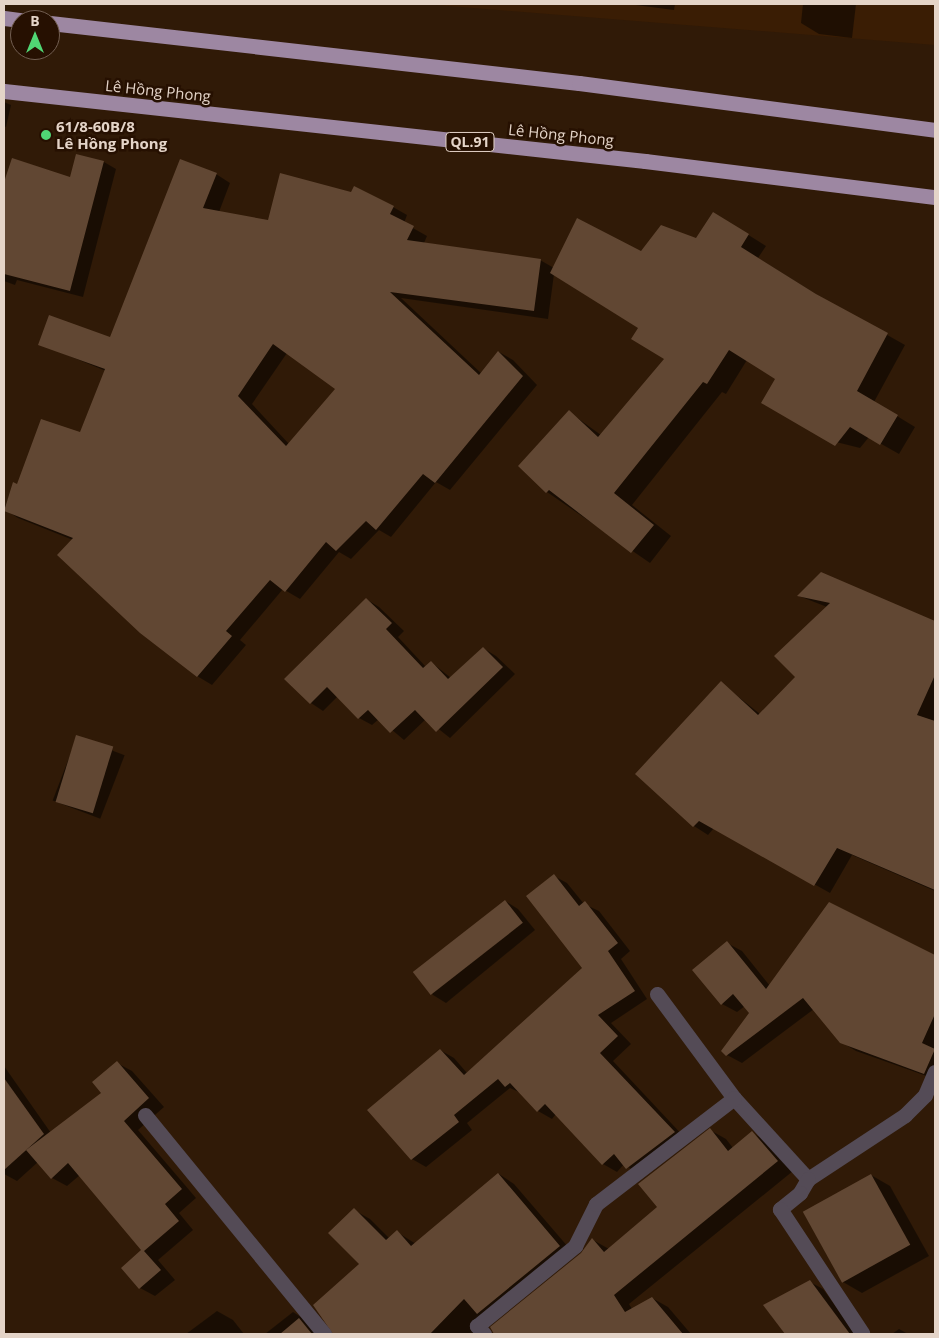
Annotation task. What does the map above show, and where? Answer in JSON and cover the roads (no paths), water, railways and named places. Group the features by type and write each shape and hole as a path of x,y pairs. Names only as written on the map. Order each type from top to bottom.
{"highway":[{"path":"60,24 579,83 935,130"},
{"name":"Lê Hồng Phong","path":"4,91 645,161 935,197"}],"lane":[{"path":"657,994 734,1098 808,1179"},
{"path":"862,1332 780,1209 800,1193 808,1179 905,1115 925,1095 935,1072"},
{"path":"484,1334 477,1326 575,1246 596,1204 734,1098"},
{"path":"145,1115 324,1334"}],"place":[{"name":"61/8-60B/8 Lê Hồng Phong","path":"46,135"}]}
